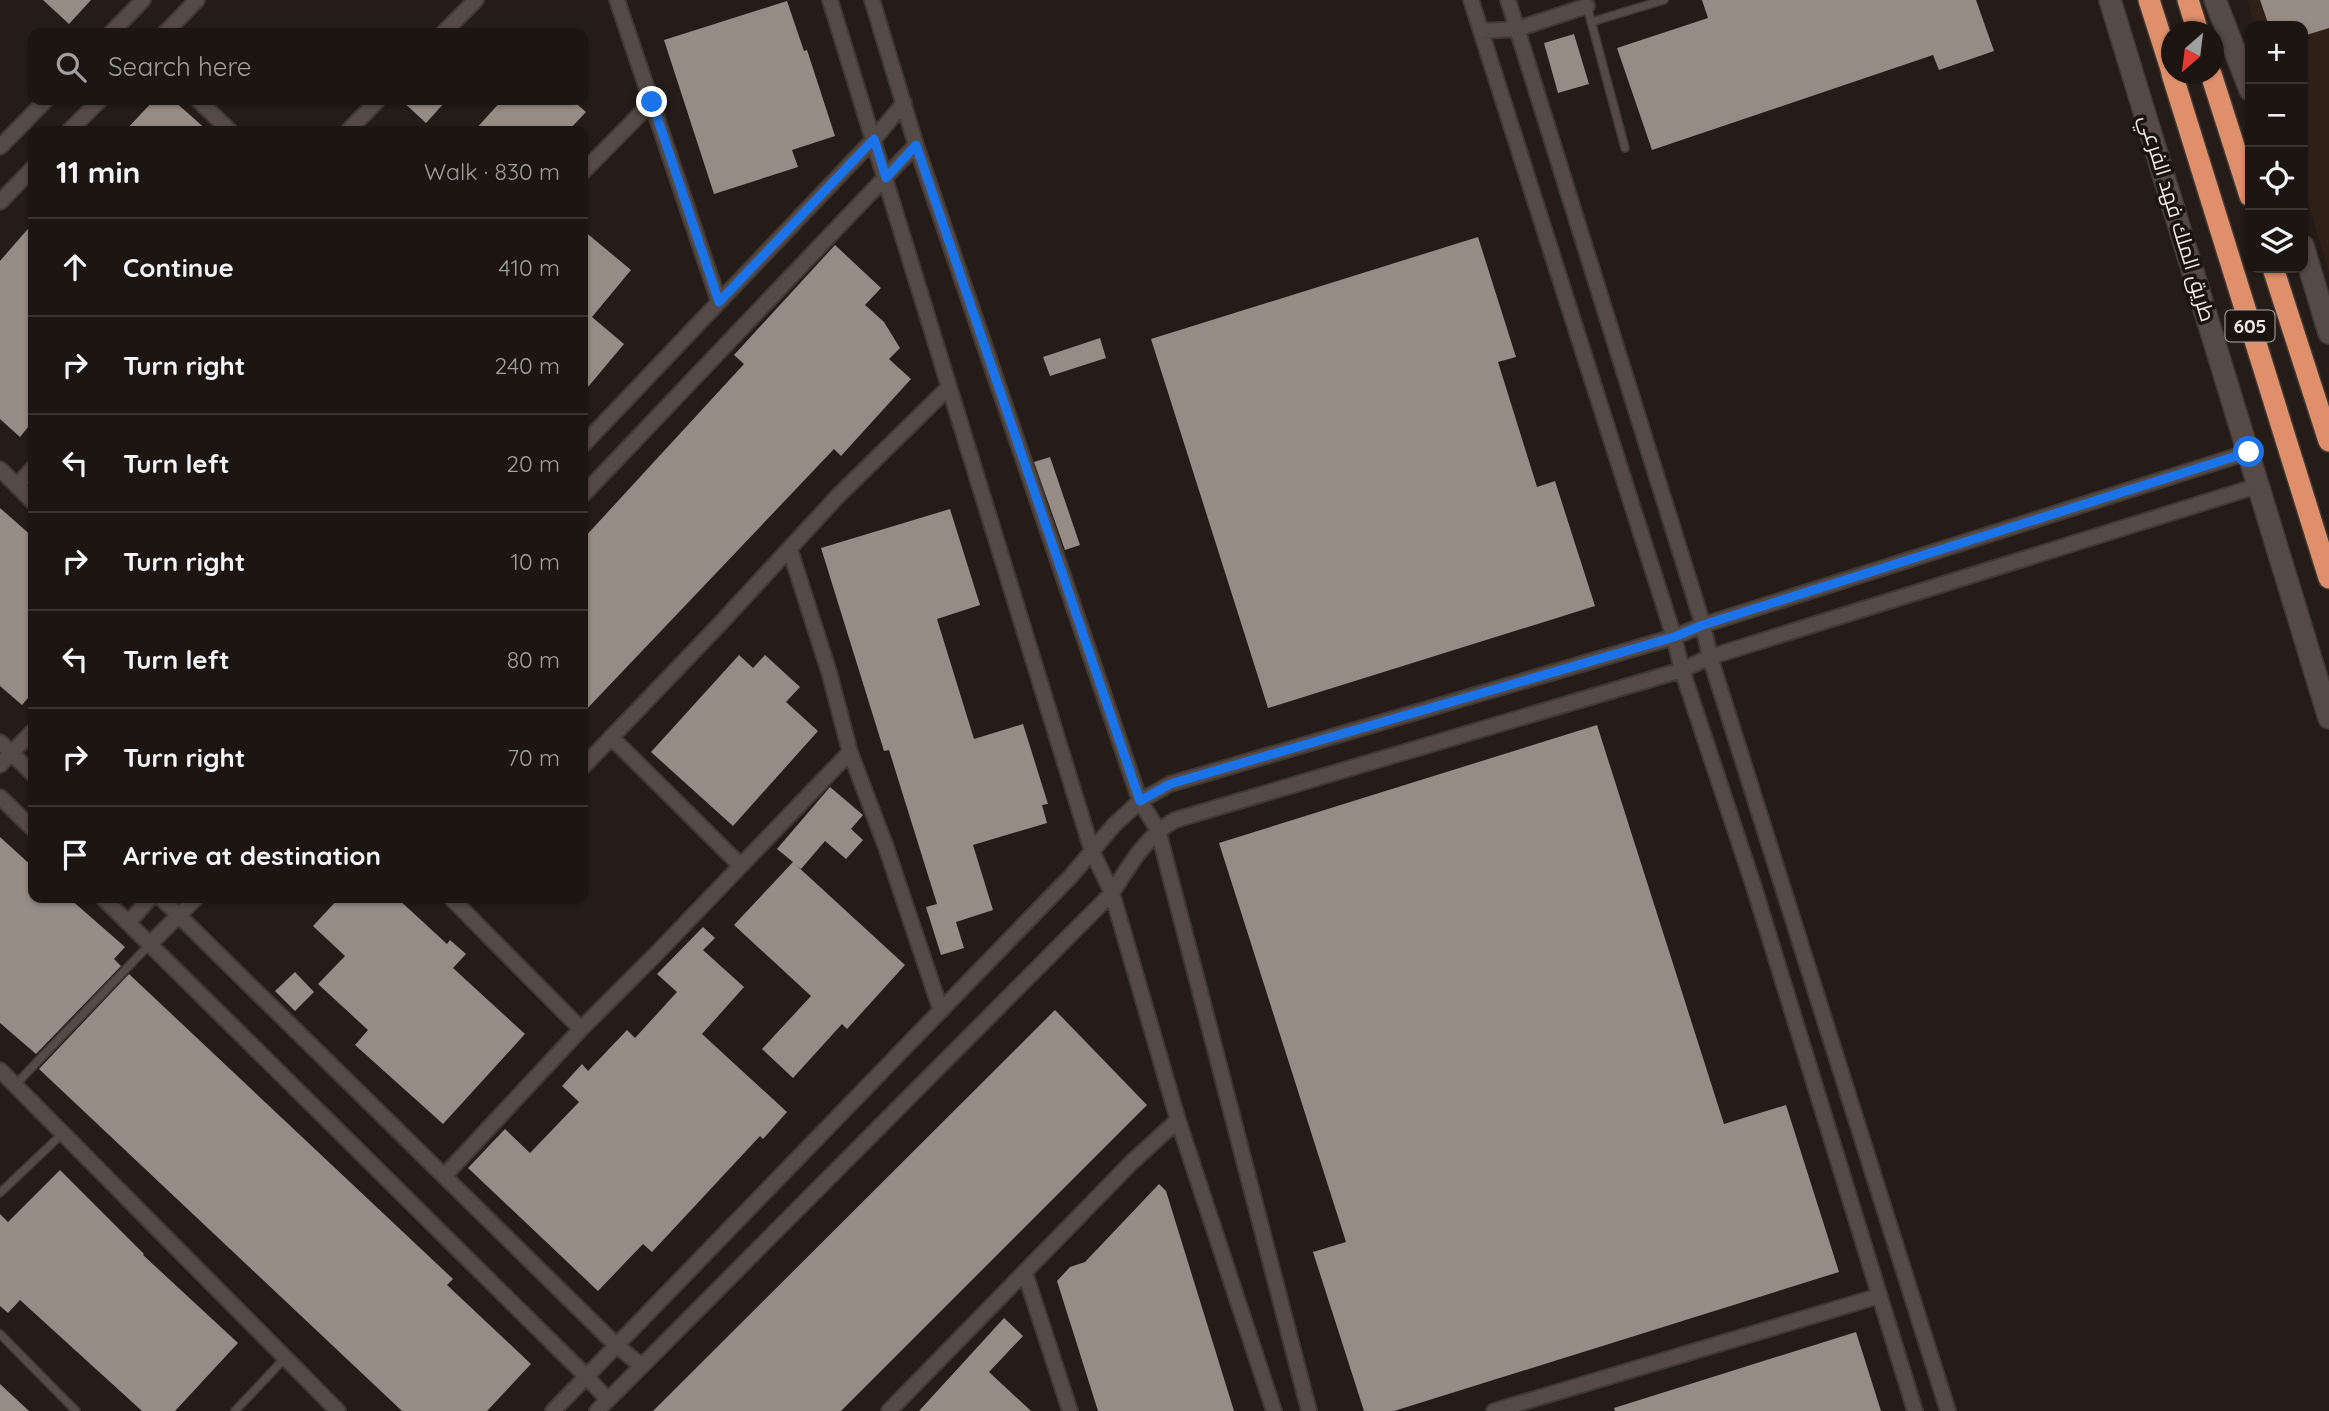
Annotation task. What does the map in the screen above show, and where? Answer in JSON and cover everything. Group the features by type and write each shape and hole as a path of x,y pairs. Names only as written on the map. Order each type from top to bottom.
{"highway":[{"name":"605","path":"2149,0 2161,38"},
{"path":"2188,0 2195,21"},
{"name":"605","path":"2175,84 2329,578"},
{"path":"2214,84 2245,180"},
{"name":"605","path":"2275,273 2329,440"}],"main road":[{"name":"طريق الملك فهد الفرعي","path":"2110,0 2329,718"},
{"path":"2119,0 2143,103"},
{"path":"2215,0 2248,84"},
{"path":"2226,0 2245,60"},
{"path":"2308,263 2329,332"}],"street":[{"path":"116,28 143,0"},
{"path":"170,28 197,0"},
{"path":"448,28 475,0"},
{"path":"617,0 719,302"},
{"path":"830,0 1091,851 1112,893 1178,1120 1274,1411"},
{"path":"872,0 916,145 1140,801 1158,830 1309,1411"},
{"path":"1471,0 1674,637 1682,670 1757,897 1915,1411"},
{"path":"1507,0 1703,625 1710,657 1948,1411"},
{"path":"1481,31 1517,29 1586,3"},
{"path":"588,167 652,102"},
{"path":"588,439 874,139 904,103"},
{"path":"0,147 41,105"},
{"path":"74,126 95,105"},
{"path":"203,105 225,126"},
{"path":"353,126 373,105"},
{"path":"359,120 365,126"},
{"path":"588,490 916,145"},
{"path":"0,202 28,173"},
{"path":"588,761 790,550 837,497 949,387"},
{"path":"553,1411 1071,876 1091,851 1140,801 1170,784 1674,637 1703,625 2249,452"},
{"path":"0,469 28,497"},
{"path":"17,486 28,474"},
{"path":"597,1411 1112,893 1130,864 1158,830 1175,820 1682,670 1710,657 2257,486"},
{"path":"790,550 829,672 850,752 886,847 941,1011"},
{"path":"0,765 28,736"},
{"path":"611,737 740,865"},
{"path":"0,742 28,769"},
{"path":"444,1176 581,1029 850,752"},
{"path":"0,797 28,824"},
{"path":"108,903 608,1400"},
{"path":"128,923 146,903"},
{"path":"166,903 618,1346 642,1366"},
{"path":"149,945 192,903"},
{"path":"459,903 581,1029"},
{"path":"0,1070 338,1411"},
{"path":"889,1411 1132,1163 1178,1120"},
{"path":"1025,1273 1070,1411"},
{"path":"1494,1411 1880,1296"}],"lane":[{"path":"1591,22 1664,0"},
{"path":"1586,3 1625,148"},
{"path":"15,1085 149,945"},
{"path":"0,1193 63,1133"},
{"path":"0,1334 76,1411"},
{"path":"235,1411 286,1358"}],"shaded area":[{"path":"2247,0 2329,0 2329,273 2308,202 2308,21 2253,21"}],"building":[{"path":"43,0 91,0 69,24"},
{"path":"1702,0 1976,0 1994,51 1939,70 1933,55 1652,150 1617,48 1708,18"},
{"path":"2260,0 2329,0 2329,28 2308,34 2308,21 2267,21"},
{"path":"787,1 804,51 807,50 835,136 792,150 798,167 714,194 664,40"},
{"path":"1574,34 1589,84 1558,93 1544,43"},
{"path":"149,105 179,105 202,126 130,126"},
{"path":"406,105 442,105 426,123"},
{"path":"497,105 578,105 586,112 573,126 479,126"},
{"path":"28,229 28,427 20,437 0,419 0,261"},
{"path":"588,234 631,270 592,317 624,344 588,387"},
{"path":"1478,237 1516,357 1498,362 1537,487 1555,481 1595,606 1268,708 1151,339"},
{"path":"835,245 881,288 865,305 884,322 900,348 889,359 911,379 841,456 834,449 588,708 588,534 744,364 734,355"},
{"path":"1100,338 1106,358 1050,376 1043,357"},
{"path":"1050,457 1080,545 1065,550 1034,462"},
{"path":"0,508 28,533 28,698 22,705 0,686"},
{"path":"950,509 980,605 937,619 974,739 1023,724 1048,804 1042,805 1047,823 973,845 993,910 956,922 964,948 941,955 926,907 937,904 889,750 884,751 821,548"},
{"path":"739,655 753,668 765,655 800,687 786,702 818,731 733,826 651,752"},
{"path":"1597,725 1724,1124 1786,1105 1839,1272 1394,1411 1364,1411 1313,1252 1346,1242 1219,843"},
{"path":"830,787 863,815 851,829 863,840 846,859 825,841 801,869 795,864 905,965 847,1029 842,1024 793,1078 762,1049 811,996 734,925 793,862 777,849"},
{"path":"0,837 28,862 28,903 75,903 125,947 114,959 121,966 36,1054 0,1023"},
{"path":"334,903 402,903 447,944 450,940 466,954 453,968 525,1034 443,1124 355,1045 368,1030 318,984 345,956 313,926"},
{"path":"703,927 715,938 703,950 744,987 702,1034 787,1112 763,1139 760,1136 652,1252 643,1244 598,1291 468,1168 505,1129 530,1153 579,1102 562,1086 582,1064 588,1071 627,1030 635,1038 677,992 657,974"},
{"path":"295,972 314,992 295,1011 275,991"},
{"path":"129,974 453,1279 447,1285 531,1364 487,1411 402,1411 39,1069"},
{"path":"1055,1010 1147,1105 841,1411 653,1411"},
{"path":"60,1170 143,1255 238,1343 175,1411 142,1411 20,1300 8,1313 0,1306 0,1214 8,1222"},
{"path":"1159,1184 1166,1191 1234,1411 1098,1411 1057,1281 1070,1267 1085,1262"},
{"path":"1004,1318 1023,1336 989,1372 1031,1411 919,1411"},
{"path":"1856,1332 1881,1411 1615,1411 1614,1408"},
{"path":"0,1384 29,1411 0,1411"}],"route":[{"path":"652,102 719,302 874,139 886,178 916,145 1140,801 1170,784 1674,637 1703,625 2249,452"}]}
